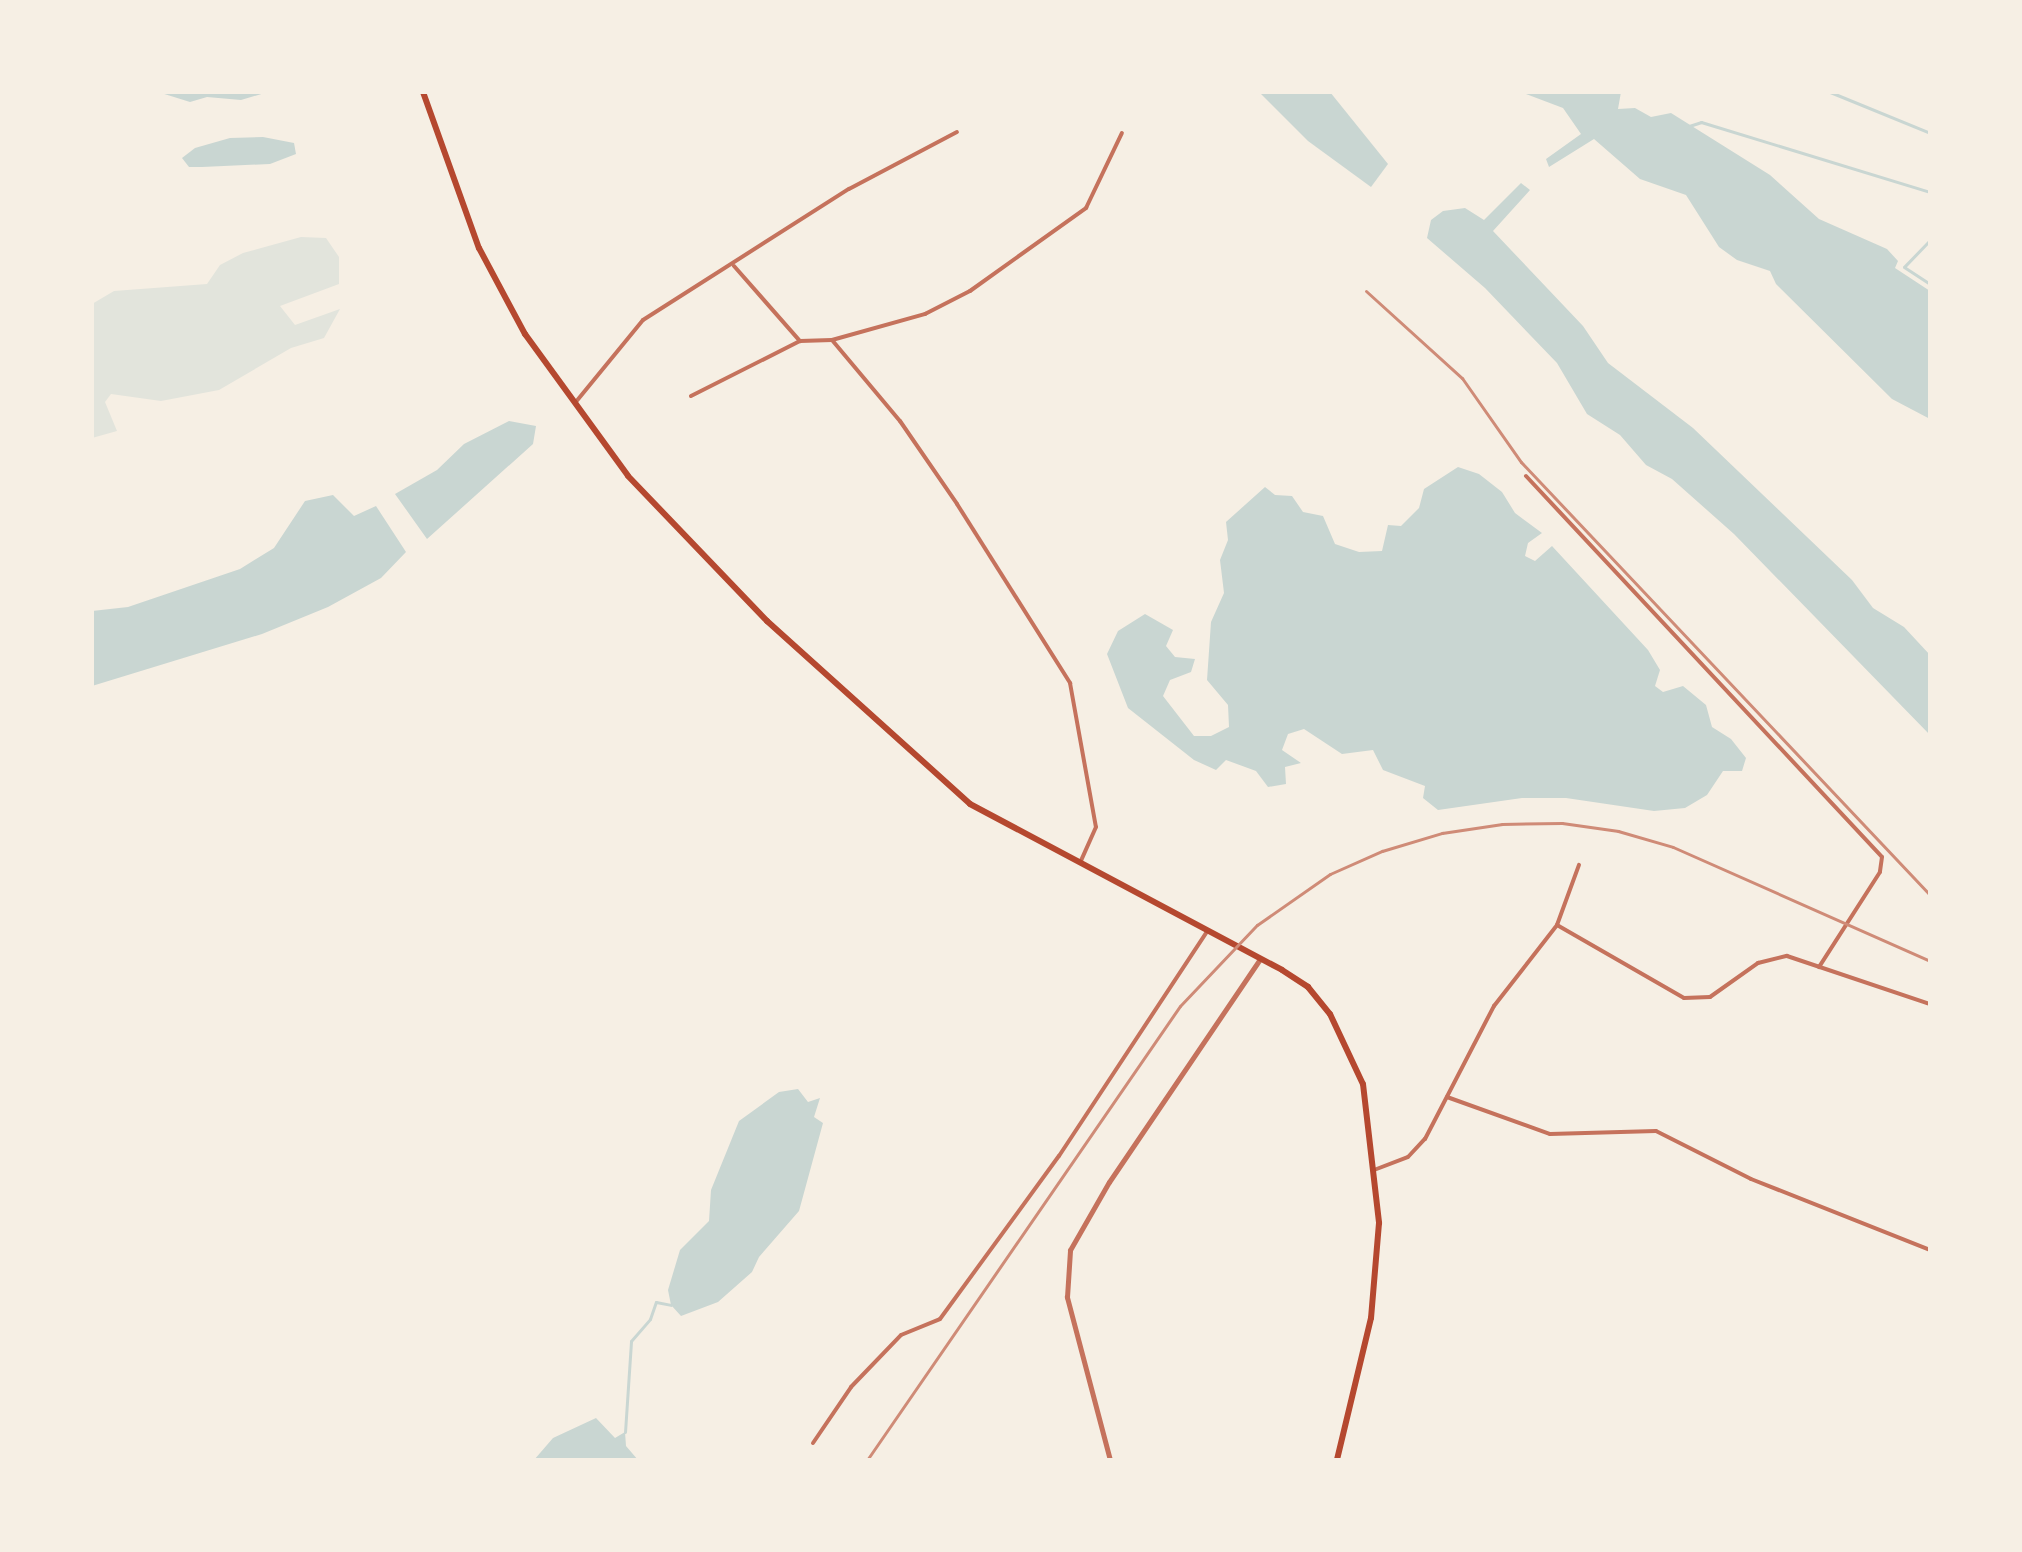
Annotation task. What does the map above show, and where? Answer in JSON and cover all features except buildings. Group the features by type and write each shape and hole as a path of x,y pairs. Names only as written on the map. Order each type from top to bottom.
{"main road":[{"path":"423,92 447,169 484,259 525,334 573,405 661,513 906,751 970,804 1308,987 1336,1023 1363,1084 1379,1223 1371,1318 1337,1460"}],"street":[{"path":"573,405 643,320 734,266 849,189 957,132"},
{"path":"691,396 800,341 832,340 925,314 970,291 1086,208 1122,133"},
{"path":"734,266 800,341"},
{"path":"832,340 900,421 957,504 1070,683 1096,827 1079,865"},
{"path":"1526,476 1882,857 1880,872 1819,967"},
{"path":"1374,1170 1391,1166 1419,1146 1503,991 1557,925 1579,865"},
{"path":"1557,925 1684,998 1710,997 1772,958 1787,956 1930,1004"},
{"path":"813,1443 851,1387 901,1335 940,1319 1059,1156 1206,933"},
{"path":"1110,1460 1067,1297 1070,1250 1125,1158 1260,959"},
{"path":"1447,1097 1550,1134 1656,1131 1751,1179 1930,1250"}],"shaded area":[{"path":"158,92 268,92 241,100 207,97 190,102"},
{"path":"1259,92 1330,92 1388,164 1371,187 1308,141"},
{"path":"1521,92 1621,92 1618,109 1635,108 1651,117 1671,113 1770,175 1819,219 1887,249 1898,261 1895,268 1930,291 1930,419 1892,399 1776,284 1770,271 1737,260 1719,247 1686,195 1640,179 1594,139 1549,167 1546,159 1581,134 1563,108"},
{"path":"263,137 294,143 296,154 270,164 202,167 189,167 182,158 195,148 230,138"},
{"path":"1521,183 1530,190 1493,231 1583,326 1608,363 1693,428 1852,580 1873,608 1904,627 1930,655 1930,735 1734,534 1672,479 1646,465 1620,435 1587,414 1557,363 1485,288 1427,238 1431,220 1443,211 1465,208 1484,220"},
{"path":"301,237 326,238 339,257 339,284 280,306 295,325 340,309 324,338 291,348 219,390 161,401 111,394 105,402 117,431 92,438 92,304 114,291 207,284 220,265 243,253"},
{"path":"509,421 536,426 533,444 427,539 395,494 437,470 464,444"},
{"path":"1458,467 1479,474 1502,492 1515,513 1542,533 1528,543 1525,556 1535,561 1552,546 1648,650 1660,670 1655,686 1663,692 1683,686 1706,705 1712,727 1731,739 1746,758 1742,771 1723,771 1707,795 1685,808 1654,811 1566,798 1522,798 1438,810 1423,798 1425,786 1383,770 1373,750 1342,754 1304,729 1288,734 1282,750 1301,763 1285,767 1286,784 1268,787 1256,771 1226,760 1216,770 1194,760 1128,708 1107,654 1118,631 1145,614 1173,630 1166,646 1175,657 1195,659 1191,672 1170,680 1163,696 1194,736 1211,736 1229,727 1228,705 1207,680 1211,622 1224,593 1220,560 1228,540 1226,522 1265,487 1275,495 1292,496 1303,512 1323,516 1335,544 1359,552 1382,551 1388,525 1401,526 1419,508 1424,489"},
{"path":"333,495 354,516 376,506 406,552 381,578 328,607 262,634 92,686 92,611 128,607 240,569 274,548 305,501"},
{"path":"798,1089 808,1102 820,1098 814,1117 823,1123 799,1211 759,1257 752,1272 718,1302 681,1316 671,1305 668,1290 680,1250 709,1221 711,1190 739,1121 779,1092"},
{"path":"596,1418 615,1438 625,1432 626,1446 638,1460 534,1460 553,1438"}],"waterway":[{"path":"1830,92 1930,133"},
{"path":"1689,126 1701,122 1930,192"},
{"path":"1930,240 1904,267 1930,284"},
{"path":"625,1432 631,1341 650,1319 656,1302 671,1305"}],"railway":[{"path":"1366,291 1462,378 1521,462 1930,895"},
{"path":"867,1460 1180,1006 1257,925 1330,874 1382,851 1442,833 1502,824 1562,823 1618,831 1673,847 1930,961"}]}
